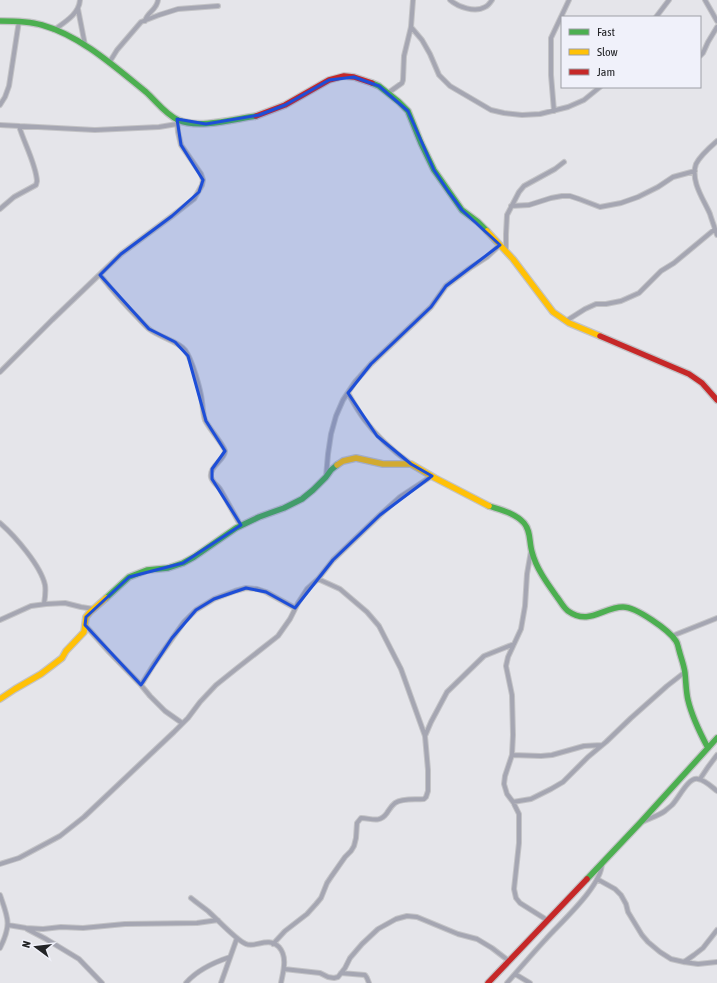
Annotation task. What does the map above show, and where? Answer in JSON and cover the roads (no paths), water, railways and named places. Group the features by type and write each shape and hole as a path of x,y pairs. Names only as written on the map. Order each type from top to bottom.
{"street":[{"path":"80,0 78,9 85,45"},
{"path":"145,21 148,14 157,6 158,0"},
{"path":"388,93 402,83 403,80 404,56 411,27 414,0"},
{"path":"450,0 464,8 474,9 484,8 492,0"},
{"path":"561,16 569,0"},
{"path":"657,16 669,0"},
{"path":"705,0 717,21"},
{"path":"110,63 130,34 141,22 178,9 218,6"},
{"path":"54,30 69,19 78,9"},
{"path":"554,111 551,75 551,38 561,17"},
{"path":"0,21 19,21 42,25 85,45 110,63 150,96 177,122 181,145 201,174 203,180 199,192 194,199 121,254 0,372"},
{"path":"0,105 9,86 19,21"},
{"path":"411,27 422,40 439,75 450,86 491,110 522,115 540,114 568,107 584,100 599,88"},
{"path":"701,55 717,27"},
{"path":"0,126 95,130 159,127 177,122 206,124 259,115 285,105 329,80 344,76 368,81 379,86 408,111 421,144 434,170 462,210 478,222 500,245 553,312 566,321 689,374 702,383 717,400"},
{"path":"0,210 14,197 36,185 37,181 19,126"},
{"path":"717,141 696,163 694,171 697,186 710,214 717,235"},
{"path":"506,252 507,215 519,192 524,186 555,169 564,162"},
{"path":"511,206 529,205 562,196 570,196 600,207 621,203 638,197 673,177 694,171"},
{"path":"566,321 585,308 596,304 621,301 639,293 661,271 674,263 715,229"},
{"path":"326,477 331,434 336,416 343,400 355,382 371,364 431,307 438,295 446,286 500,245"},
{"path":"100,275 149,329 162,337 175,342 184,349 188,356 199,389 206,420 218,441 223,445 225,451 212,469 212,479 219,488 241,526"},
{"path":"348,393 363,418 377,436 396,453 432,476 483,503 513,514 524,523 528,528 533,556 541,572 565,608 574,614 585,617 596,616 624,607 632,608 658,623 672,636 677,642 682,657 688,703 700,734 708,748"},
{"path":"0,699 41,674 62,658 66,651 84,632 86,617 129,577 147,570 168,568 183,563 236,528 302,499 342,461 356,458 383,464 411,464"},
{"path":"0,864 18,858 60,836 84,817 182,723 216,685 278,636 308,589 333,560 400,497 432,476"},
{"path":"0,523 20,543 31,557 37,568 44,584 44,604"},
{"path":"531,551 521,629 508,657 506,666 512,695 512,755 504,784 507,794 519,814 520,830 518,859 514,878 516,898 520,903 547,920"},
{"path":"273,944 285,931 307,914 321,898 330,876 354,846 356,838 356,823 361,818 378,820 386,814 395,803 424,799 428,791 425,736 401,669 379,626 367,612 340,589 318,578"},
{"path":"141,685 184,622 196,610 214,599 246,588 257,589 266,592 295,608"},
{"path":"0,620 31,606 44,604 65,603 81,607 94,608"},
{"path":"672,636 717,618"},
{"path":"85,625 150,696 165,711 182,723"},
{"path":"425,736 447,692 484,656 514,644"},
{"path":"513,802 531,799 563,782 631,718 685,672"},
{"path":"488,983 717,738"},
{"path":"512,755 552,755 584,746 603,745"},
{"path":"700,779 717,756"},
{"path":"640,822 665,811 673,804 687,785 694,779 700,779 717,791"},
{"path":"506,983 574,909 590,889 601,870 602,861"},
{"path":"597,879 615,889 622,895 628,912 642,935 660,952 672,959 684,962 698,964 717,962"},
{"path":"0,895 8,921 8,930 0,948"},
{"path":"191,898 246,944 264,942 279,947 284,960 281,983"},
{"path":"284,969 320,973 334,978 341,973 350,958 378,929 396,919 407,916 417,917 458,934 477,939 509,961"},
{"path":"8,925 42,929 61,927 83,928 125,924 197,923 218,920"},
{"path":"24,928 46,939 79,959 102,983"},
{"path":"684,962 703,948 717,930"},
{"path":"221,983 237,938"},
{"path":"186,983 198,972 216,962 230,957"},
{"path":"341,973 364,975 367,978 368,983"},
{"path":"515,974 530,983"}]}
